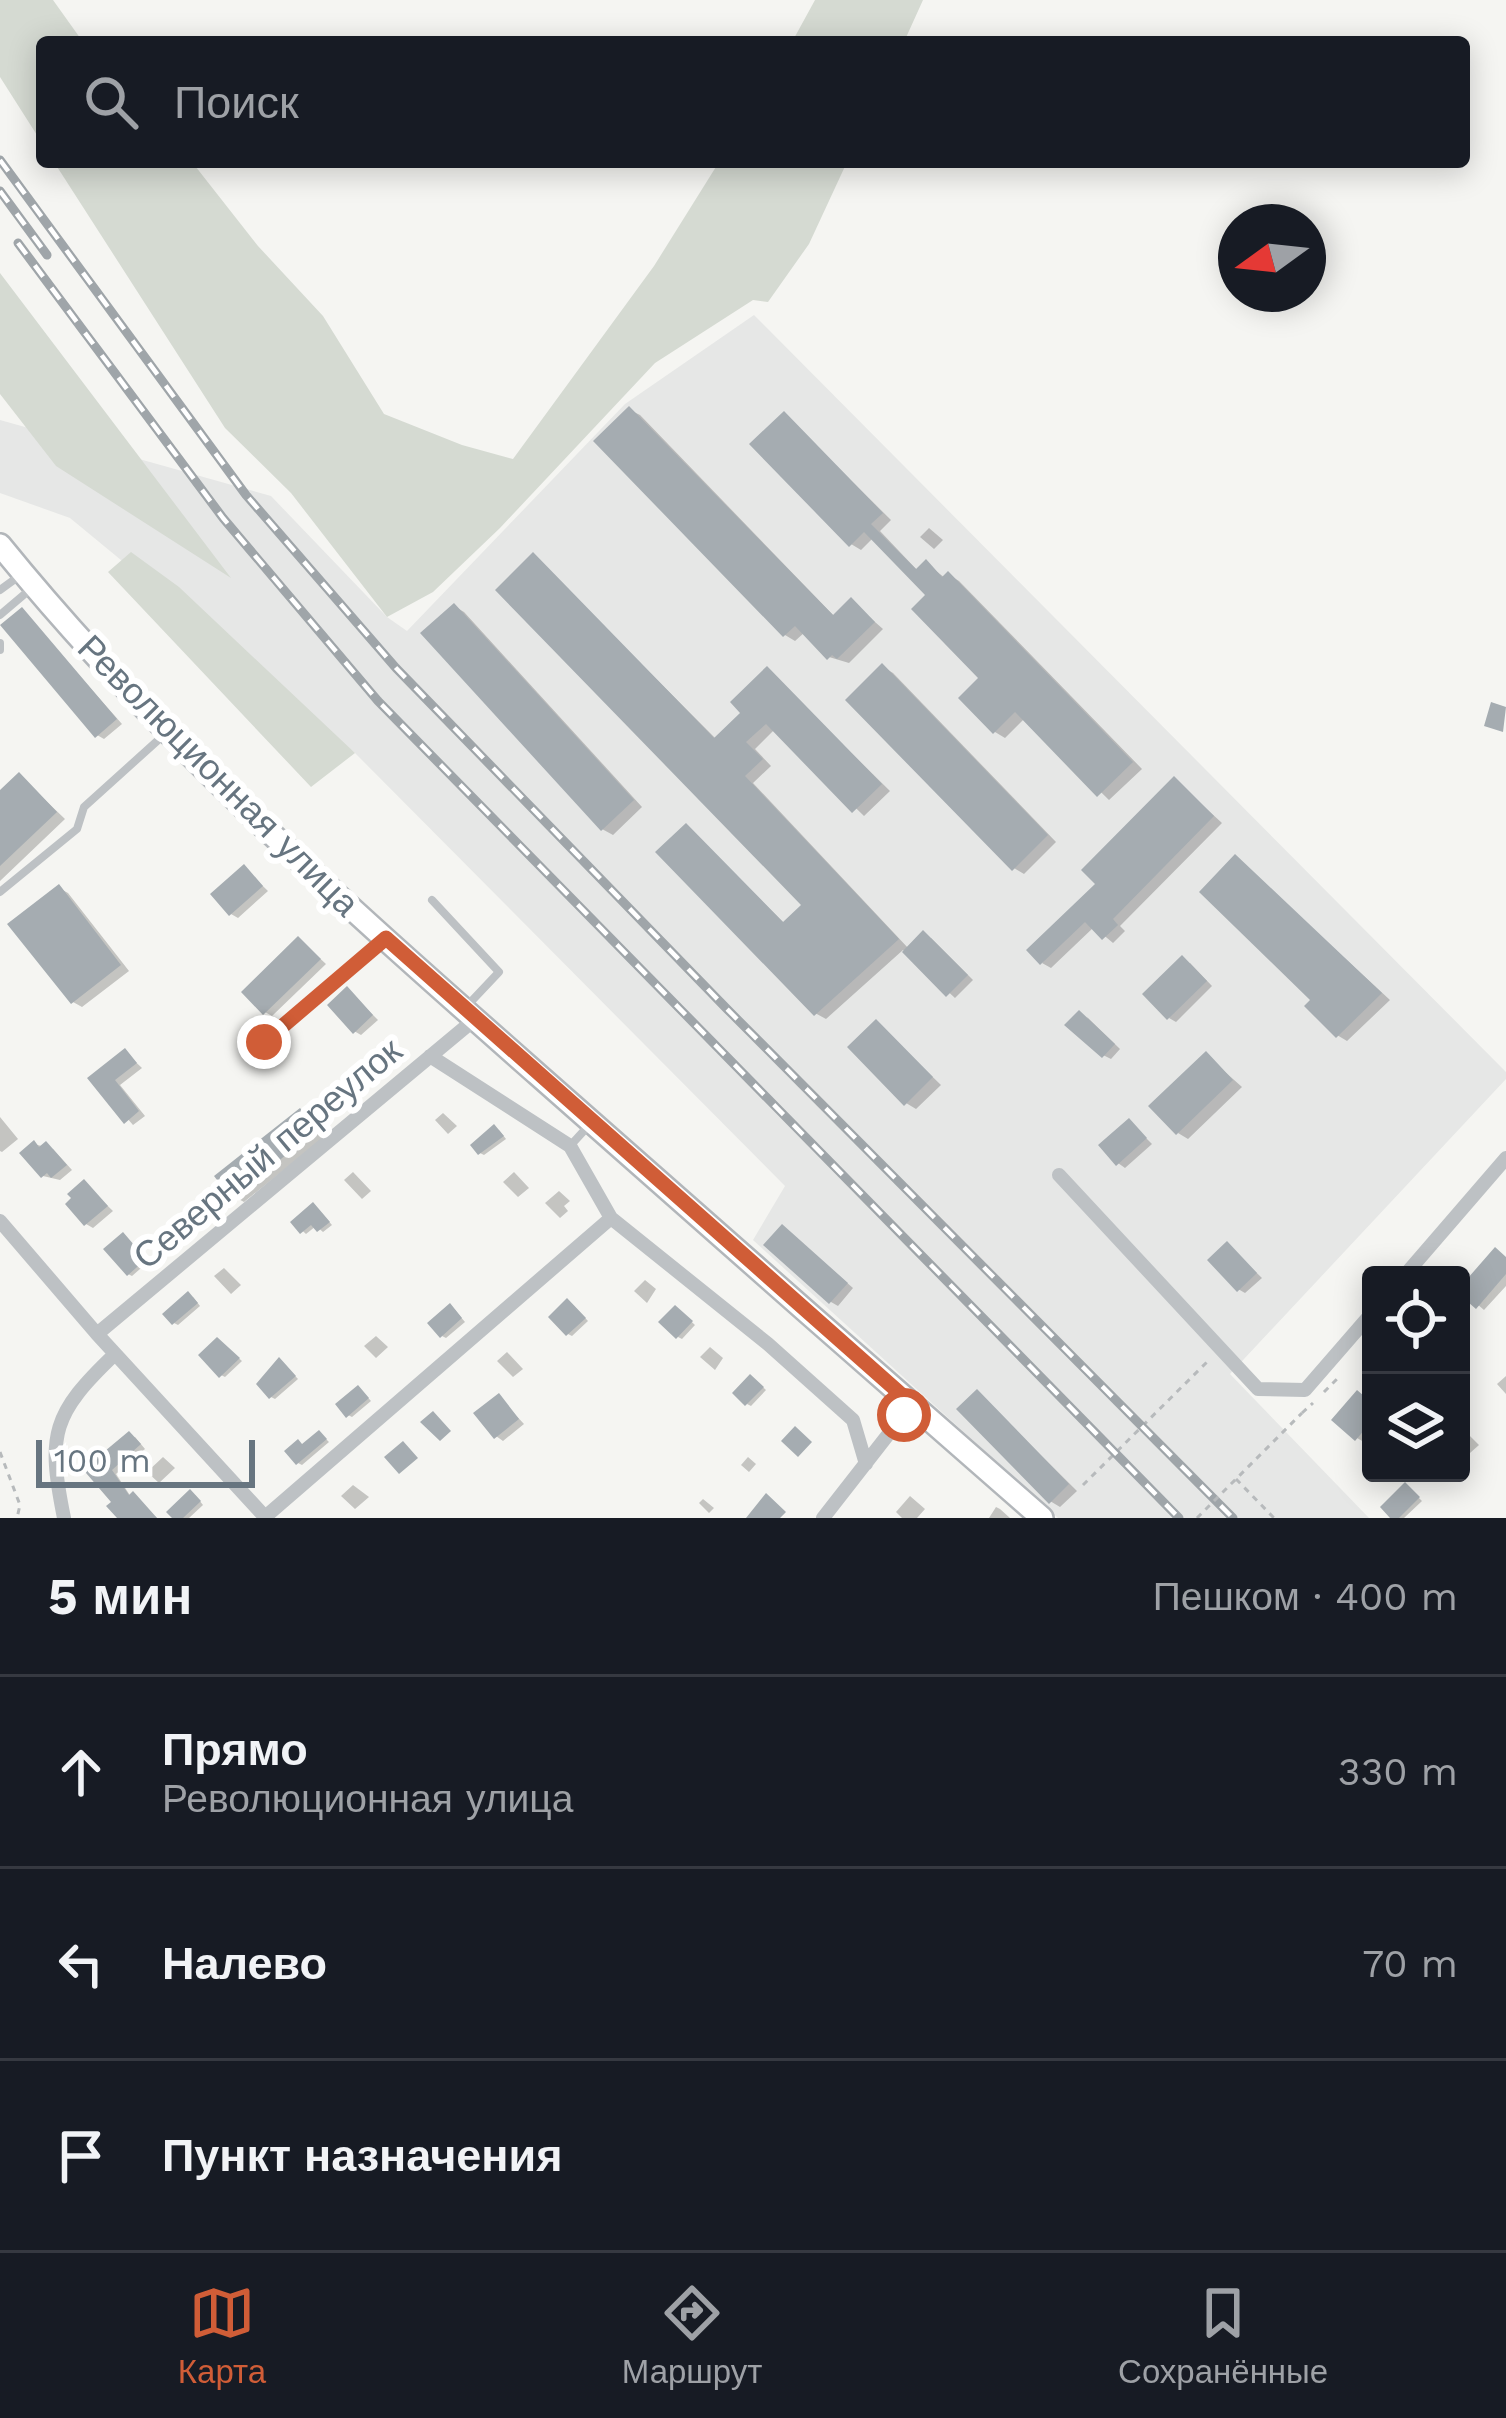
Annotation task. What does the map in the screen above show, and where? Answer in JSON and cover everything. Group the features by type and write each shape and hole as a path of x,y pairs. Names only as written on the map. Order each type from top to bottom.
{"main road":[{"name":"Революционная улица","path":"0,545 167,732 258,822 1042,1518"}],"street":[{"name":"Северный переулок","path":"97,1334 430,1056 470,1014"},
{"path":"430,1056 570,1146 611,1218 768,1344 853,1420 866,1464"},
{"path":"1413,1266 1506,1157"},
{"path":"1059,1175 1258,1389 1305,1390 1362,1324"},
{"path":"0,1221 265,1517 611,1218"},
{"path":"64,1518 52,1456 55,1433 74,1400 115,1354"},
{"path":"823,1518 912,1404"}],"lane":[{"path":"0,590 28,580"},
{"path":"0,614 28,580"},
{"path":"0,892 77,829 84,807 167,732"},
{"path":"432,900 499,972 470,1014"},
{"path":"264,1042 386,938"},
{"path":"570,1146 592,1122"}],"path":[{"path":"1083,1485 1221,1349"},
{"path":"1197,1518 1302,1413"},
{"path":"0,1453 20,1505 16,1518"},
{"path":"1236,1479 1274,1518"}],"shaded area":[{"path":"0,0 53,0 79,36 36,36 36,134 0,77"},
{"path":"815,0 923,0 907,36 795,36"},
{"path":"58,168 197,168 258,246 323,316 384,414 513,459 654,266 715,168 844,168 809,244 768,302 753,300 655,363 433,592 387,617 291,493 225,428"},
{"path":"0,273 231,578 56,466 0,394"},
{"path":"754,315 1506,1072 1506,1079 1230,1374 1369,1518 1058,1518 753,1240 785,1186 355,753 70,518 0,493 0,420 271,496 387,617 407,631 625,404"},
{"path":"131,552 179,587 355,753 311,787 108,572"}],"building":[{"path":"629,406 833,615 851,597 875,622 837,659 832,655 827,660 795,626 783,637 593,441"},
{"path":"784,411 883,513 871,524 916,569 926,559 942,577 948,571 1133,762 1097,797 1015,712 993,734 958,698 978,678 911,609 925,595 864,532 849,547 749,444"},
{"path":"533,552 714,738 740,713 730,702 767,666 882,784 852,813 766,724 746,742 763,759 745,776 899,939 814,1016 655,852 686,823 783,922 801,905 495,590"},
{"path":"454,603 634,800 601,831 420,633"},
{"path":"22,607 117,719 95,738 0,625"},
{"path":"882,663 1048,835 1012,871 845,700"},
{"path":"1491,702 1506,707 1503,732 1484,726"},
{"path":"19,772 57,812 0,866 0,790"},
{"path":"1174,776 1214,816 1113,919 1118,925 1102,940 1085,922 1040,965 1026,950 1095,884 1081,870"},
{"path":"1235,854 1382,993 1336,1038 1304,1006 1310,1000 1199,892"},
{"path":"244,864 263,886 229,916 210,894"},
{"path":"59,884 121,965 71,1004 7,924"},
{"path":"923,930 968,975 946,997 902,952"},
{"path":"298,936 321,959 263,1015 241,992"},
{"path":"1182,955 1207,981 1167,1020 1142,994"},
{"path":"347,986 373,1015 353,1034 327,1005"},
{"path":"1079,1010 1115,1044 1102,1058 1064,1025"},
{"path":"876,1019 933,1077 904,1106 847,1047"},
{"path":"125,1048 137,1063 115,1080 139,1111 124,1124 87,1078"},
{"path":"1206,1051 1233,1080 1176,1135 1148,1106"},
{"path":"300,1108 318,1130 231,1198 214,1176"},
{"path":"1129,1118 1147,1138 1116,1166 1098,1145"},
{"path":"494,1124 504,1136 478,1155 470,1145"},
{"path":"34,1140 39,1147 46,1141 67,1165 51,1178 47,1173 41,1178 19,1153"},
{"path":"84,1179 108,1206 84,1226 65,1204 71,1198 67,1194"},
{"path":"313,1202 330,1222 317,1232 311,1225 300,1234 290,1222"},
{"path":"782,1224 848,1283 829,1304 763,1245"},
{"path":"123,1232 146,1259 127,1276 103,1249"},
{"path":"1227,1241 1257,1273 1237,1292 1207,1260"},
{"path":"1495,1247 1506,1257 1506,1274 1476,1309 1470,1304 1470,1276"},
{"path":"188,1291 198,1303 172,1325 162,1314"},
{"path":"567,1298 586,1318 566,1336 548,1317"},
{"path":"450,1303 462,1318 440,1338 427,1323"},
{"path":"675,1305 693,1321 676,1339 658,1322"},
{"path":"217,1337 240,1358 219,1378 198,1355"},
{"path":"279,1357 296,1376 269,1399 256,1384"},
{"path":"750,1374 764,1387 745,1406 732,1393"},
{"path":"358,1385 369,1398 346,1418 335,1404"},
{"path":"977,1389 1069,1484 1049,1504 956,1409"},
{"path":"1357,1390 1362,1394 1362,1433 1355,1441 1331,1420"},
{"path":"499,1393 519,1419 494,1439 473,1413"},
{"path":"433,1411 451,1431 440,1441 420,1422"},
{"path":"795,1426 812,1442 798,1457 781,1441"},
{"path":"319,1430 327,1439 296,1465 284,1451"},
{"path":"129,1431 141,1444 112,1470 129,1495 133,1491 157,1518 117,1518 106,1506 111,1502 80,1466"},
{"path":"403,1441 418,1458 399,1474 384,1457"},
{"path":"1405,1482 1420,1497 1399,1518 1390,1518 1380,1507"},
{"path":"190,1489 201,1501 183,1518 172,1518 166,1512"},
{"path":"766,1493 786,1512 780,1518 746,1518"}],"railway":[{"path":"0,160 246,495 396,668 1233,1518"},
{"path":"0,191 47,255"},
{"path":"18,243 223,518 378,701 1179,1518"}],"route":[{"path":"264,1042 386,938 912,1404 904,1415"}]}
